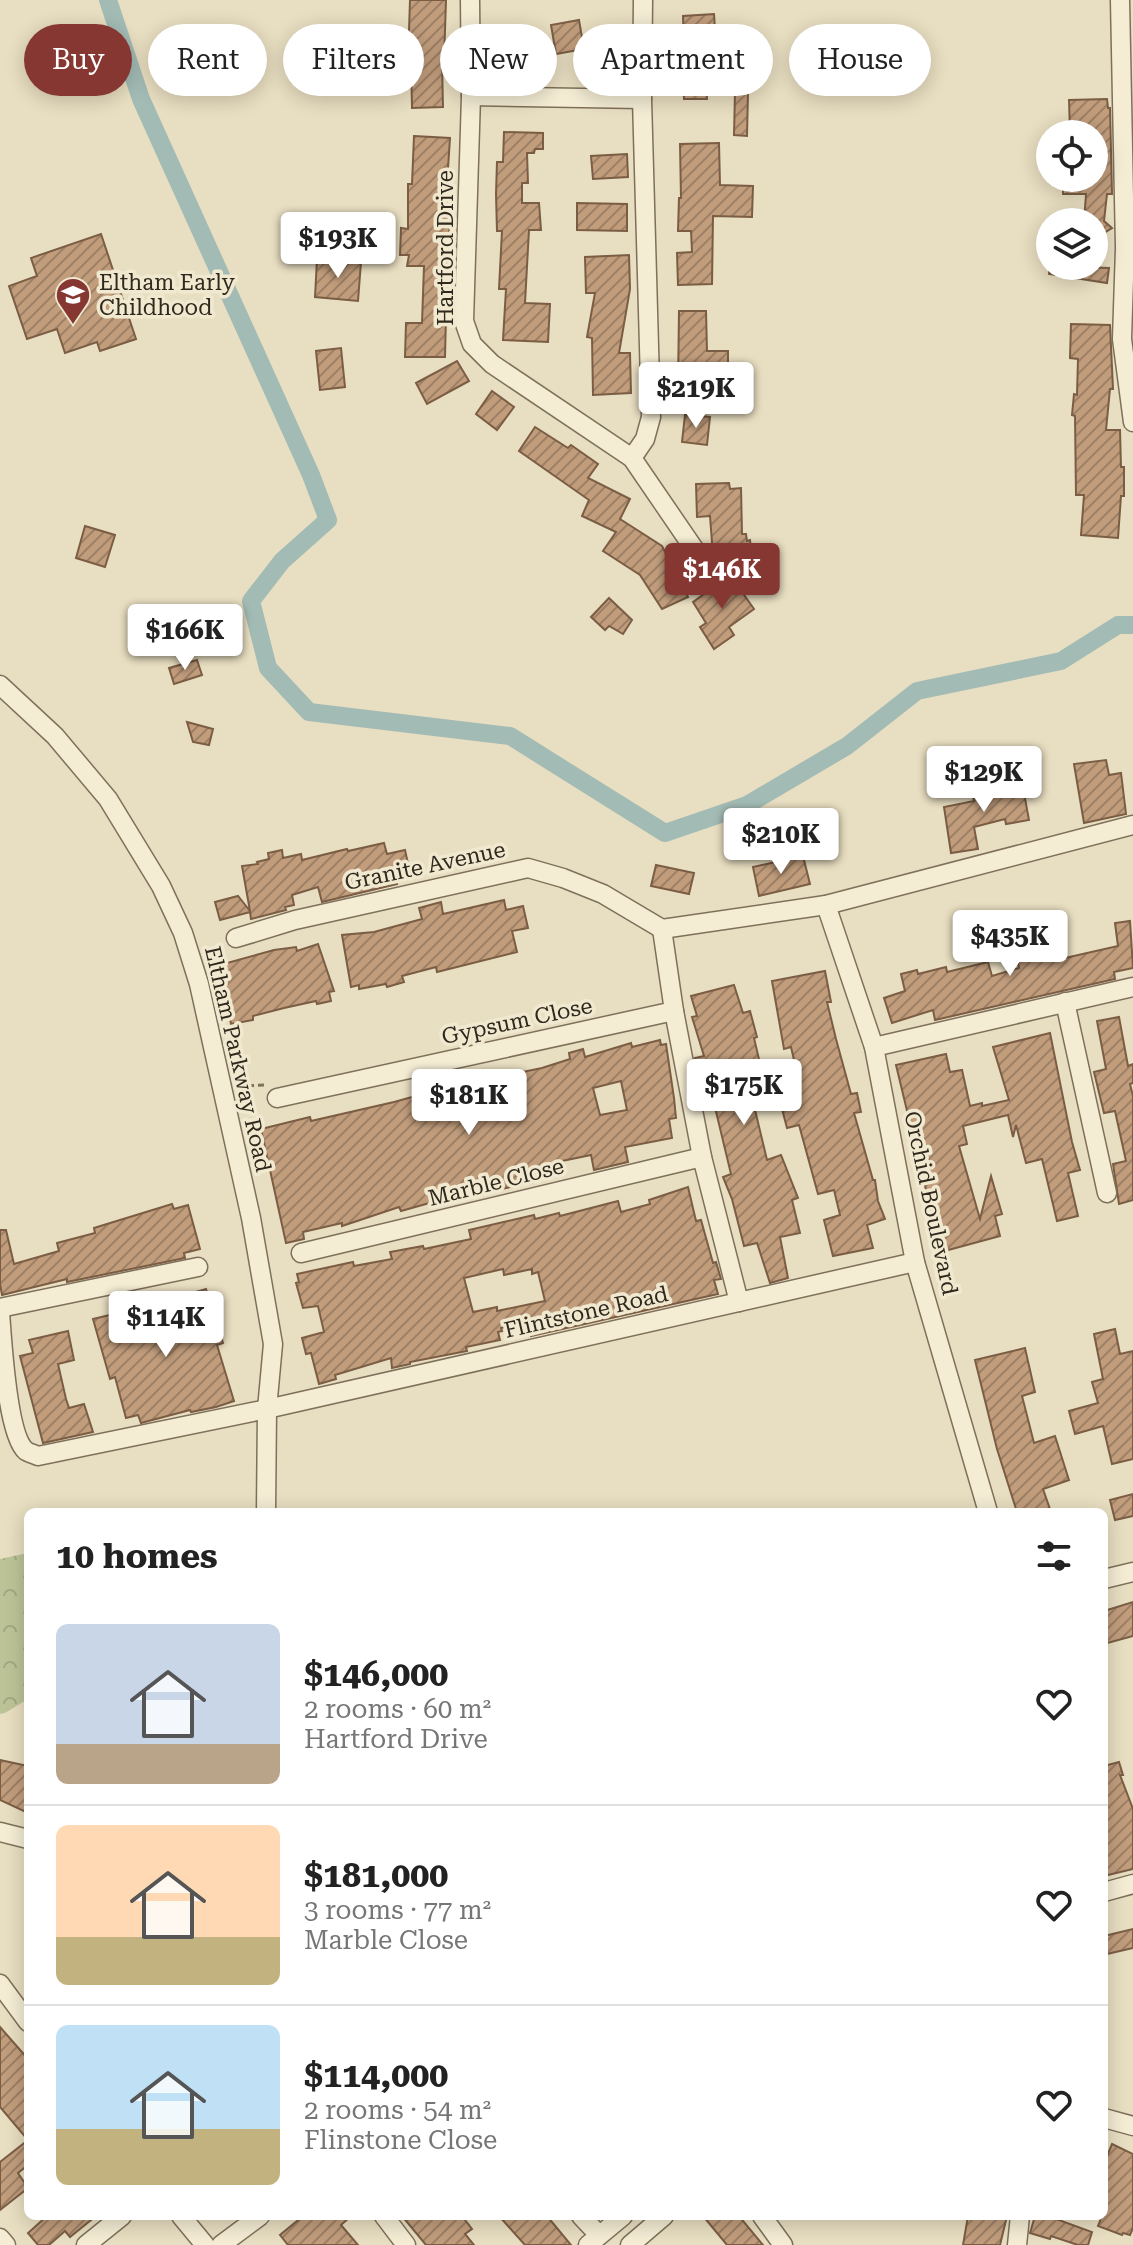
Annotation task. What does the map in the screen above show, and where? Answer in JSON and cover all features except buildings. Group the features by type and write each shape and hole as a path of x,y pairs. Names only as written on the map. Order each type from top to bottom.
{"street":[{"name":"Hartford Drive","path":"470,0 470,24"},
{"path":"632,458 645,439 651,417 642,99 643,0"},
{"path":"1120,0 1129,248 1122,339 1133,422"},
{"name":"Hartford Drive","path":"471,96 464,321 472,344 492,364 632,458 714,578"},
{"path":"471,96 642,99"},
{"name":"Eltham Parkway Road","path":"0,685 55,736 108,799 161,886 183,933 251,1218 273,1344 267,1409 266,1508"},
{"path":"739,1302 702,1157 662,929 826,905 1133,825"},
{"name":"Granite Avenue","path":"236,938 295,920 528,868 603,894 662,929"},
{"name":"Orchid Boulevard","path":"826,905 874,1047 915,1262 987,1508"},
{"path":"874,1047 1133,987"},
{"path":"1065,1002 1107,1193"},
{"name":"Gypsum Close","path":"277,1098 674,1011"},
{"name":"Marble Close","path":"301,1253 702,1157"},
{"name":"Flintstone Road","path":"3,1386 19,1441 25,1450 38,1456 267,1409 915,1262"},
{"path":"3,1386 0,1310 198,1267"},
{"path":"1108,1578 1133,1572"},
{"path":"0,1832 24,1838"},
{"path":"1108,1891 1133,1884"},
{"path":"0,1984 24,2017"},
{"path":"1108,2119 1133,2126"},
{"path":"86,2245 117,2220"},
{"path":"184,2220 205,2245"},
{"path":"221,2245 255,2220"},
{"path":"387,2220 406,2245"},
{"path":"583,2220 594,2240 618,2220"},
{"path":"630,2245 659,2220"},
{"path":"765,2220 783,2245"},
{"path":"1017,2245 1020,2220"},
{"path":"0,2238 6,2245"}],"path":[{"path":"191,959 225,947 236,938"},
{"path":"222,1089 249,1084 270,1086 276,1090 277,1098"}],"green space":[{"path":"24,1554 24,1701 0,1714 0,1559"}],"waterway":[{"path":"108,0 141,99 311,475 328,520 282,561 251,601 268,668 309,712 510,736 665,833 747,805 847,746 917,691 1061,661 1118,625 1133,625"}],"place":[{"name":"Eltham Early Childhood","path":"73,326"}]}
